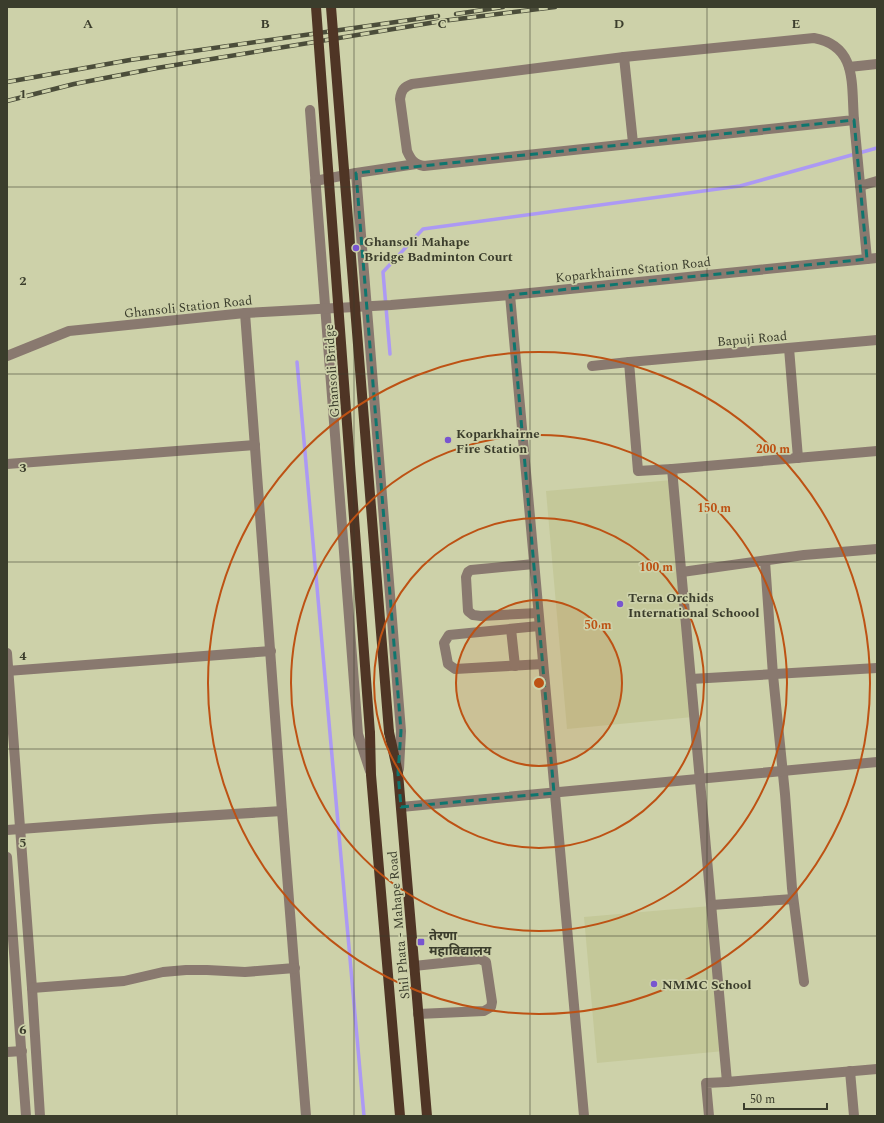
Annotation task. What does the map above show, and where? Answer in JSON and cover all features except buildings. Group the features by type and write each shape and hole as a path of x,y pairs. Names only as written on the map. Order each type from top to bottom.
{"main road":[{"name":"Ghansoli Bridge","path":"316,7 370,733"},
{"name":"Shil Phata - Mahape Road","path":"331,7 389,732 398,772 427,1116"},
{"name":"Shil Phata - Mahape Road","path":"370,733 371,775 400,1116"}],"street":[{"path":"416,164 410,159 407,151 400,99 400,93 404,87 412,84 624,58 814,38 825,40 846,57 849,67 860,186 872,259"},
{"path":"624,58 632,143"},
{"path":"849,67 877,64"},
{"path":"310,110 358,734 371,775"},
{"path":"315,181 416,164 424,166 854,120"},
{"path":"356,173 371,306 401,731 398,772"},
{"path":"860,186 877,182"},
{"name":"Koparkhairne Station Road","path":"371,306 510,295 872,259"},
{"path":"510,295 584,1116"},
{"name":"Ghansoli Station Road","path":"7,356 69,332 245,313 371,306"},
{"path":"245,313 306,1116"},
{"name":"Bapuji Road","path":"592,366 877,340"},
{"path":"789,348 798,458"},
{"path":"629,362 638,471 877,451"},
{"path":"7,464 255,445"},
{"path":"672,469 727,1082"},
{"path":"682,572 804,555 877,549"},
{"path":"766,561 773,675 783,771 793,899 804,982"},
{"path":"534,564 471,570 468,572 466,577 468,611 473,615 481,616 538,613"},
{"path":"539,626 449,635 444,643 448,664 455,669 543,664"},
{"path":"511,629 515,666"},
{"path":"8,671 271,650"},
{"path":"7,653 40,1116"},
{"path":"692,679 877,668"},
{"path":"401,807 877,762"},
{"path":"7,830 282,811"},
{"path":"7,857 26,1116"},
{"path":"712,905 793,899"},
{"path":"414,966 480,959 486,962 492,1002 491,1007 484,1011 418,1014"},
{"path":"32,988 124,981 153,974 186,970 244,972 295,968"},
{"path":"7,1052 22,1051"},
{"path":"709,1116 706,1083 877,1069"},
{"path":"850,1071 854,1116"}],"highlighted area":[{"path":"854,120 867,259 510,295 554,793 401,807 398,773 401,731 356,173"}],"shaded area":[{"name":"Terna Orchids International Schoool","path":"672,480 693,717 567,729 546,491"},
{"name":"NMMC School","path":"711,906 724,1051 597,1063 584,917"}],"waterway":[{"path":"390,354 383,272 423,229 740,186 877,148"},
{"path":"297,362 364,1116"}],"railway":[{"path":"456,14 503,7"},
{"path":"7,101 74,84 157,68 442,21 555,7"},
{"path":"7,82 130,60 438,16"}],"place":[{"name":"Ghansoli Mahape Bridge Badminton Court","path":"356,248"},
{"name":"Koparkhairne Fire Station","path":"448,440"},
{"name":"Terna Orchids International Schoool","path":"620,604"},
{"name":"तेरणा महाविद्यालय","path":"421,942"},
{"name":"NMMC School","path":"654,984"}]}
